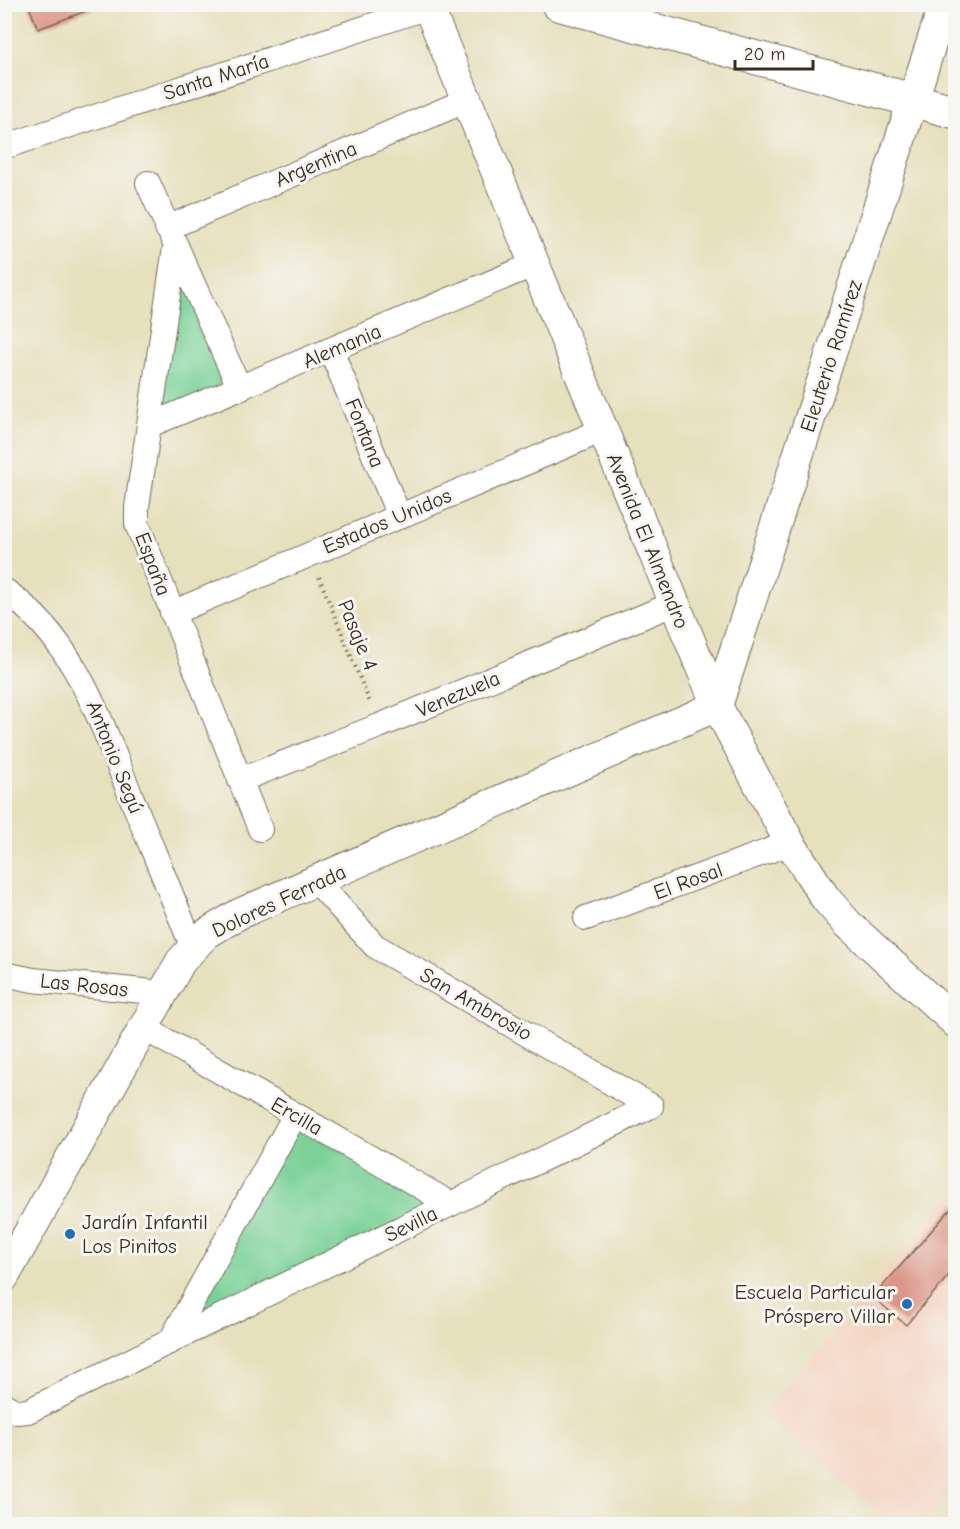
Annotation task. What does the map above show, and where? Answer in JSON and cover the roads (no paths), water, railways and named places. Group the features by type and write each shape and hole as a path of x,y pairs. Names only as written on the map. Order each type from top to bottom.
{"main road":[{"path":"558,4 956,112"}],"street":[{"name":"Eleuterio Ramírez","path":"717,706 944,4"},
{"name":"Avenida El Almendro","path":"428,6 465,101 717,706 806,872 848,924 956,1023"},
{"name":"Santa María","path":"4,147 428,6"},
{"name":"Argentina","path":"171,238 465,101"},
{"path":"148,183 240,389"},
{"name":"España","path":"171,238 150,425 137,507 137,524 260,830"},
{"name":"Alemania","path":"150,425 533,265"},
{"name":"Fontana","path":"331,350 399,516"},
{"name":"Estados Unidos","path":"172,613 603,430"},
{"name":"Antonio Segú","path":"4,590 42,620 64,650 87,689 192,946"},
{"name":"Venezuela","path":"240,780 379,726 673,604"},
{"name":"Dolores Ferrada","path":"4,1277 13,1244 192,946 221,924 717,706"},
{"name":"El Rosal","path":"586,918 790,843"},
{"name":"San Ambrosio","path":"317,882 375,946 651,1106"},
{"name":"Las Rosas","path":"4,974 33,980 163,993"},
{"name":"Ercilla","path":"144,1028 451,1204"},
{"name":"Sevilla","path":"4,1405 17,1412 28,1411 651,1106"},
{"path":"170,1342 295,1115"}],"place":[{"name":"Jardín Infantil Los Pinitos","path":"70,1234"},
{"name":"Escuela Particular Próspero Villar","path":"907,1304"}]}
